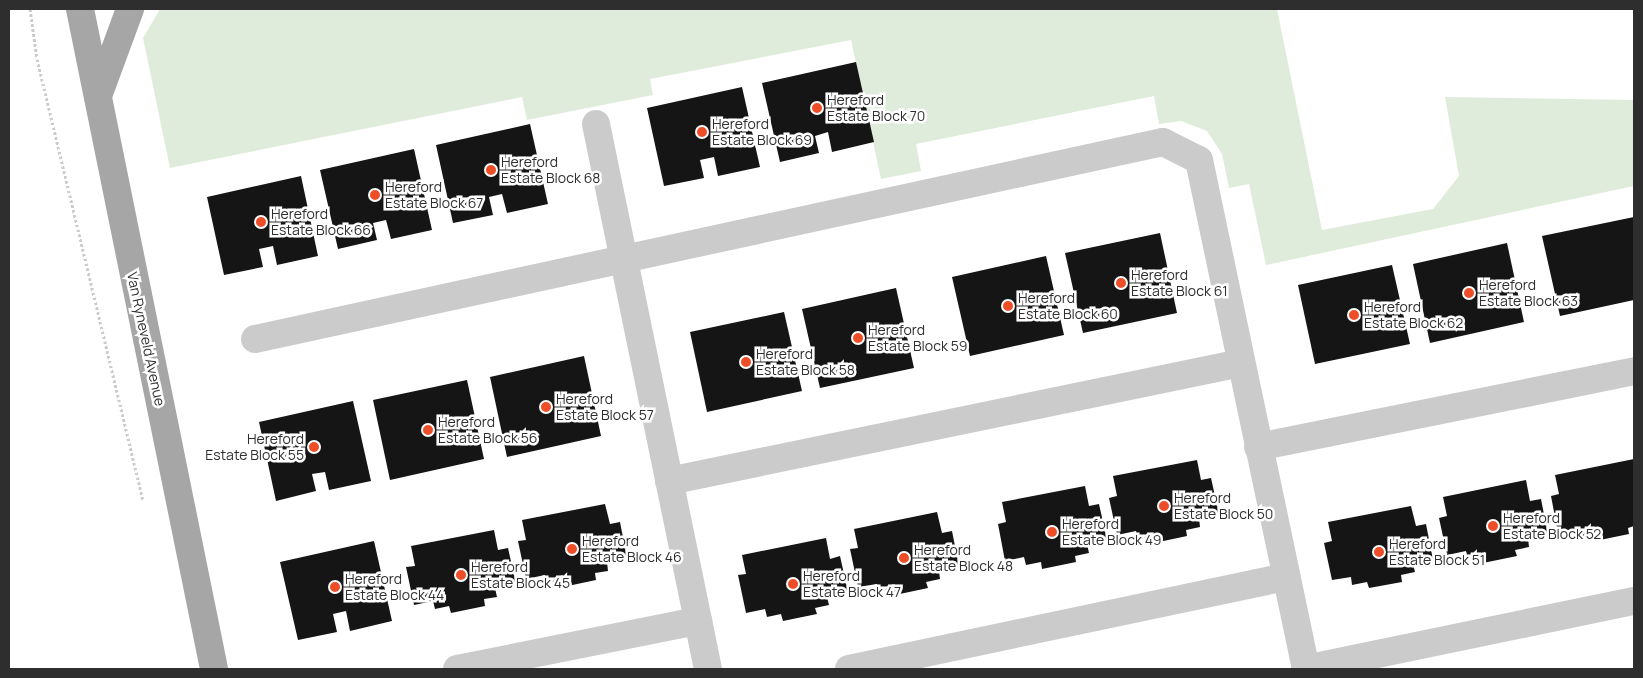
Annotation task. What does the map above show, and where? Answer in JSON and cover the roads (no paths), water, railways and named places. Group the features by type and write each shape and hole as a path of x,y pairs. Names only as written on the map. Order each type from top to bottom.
{"main road":[{"name":"Van Ryneveld Avenue","path":"80,9 214,669"},
{"path":"97,98 130,9"}],"street":[{"path":"596,124 708,669"},
{"path":"255,339 624,261 1163,142 1198,160 1306,669 1634,601"},
{"path":"669,481 1241,363"},
{"path":"1258,447 1634,372"},
{"path":"849,669 1286,577"},
{"path":"456,669 698,621"}],"place":[{"name":"Hereford Estate Block 70","path":"817,108"},
{"name":"Hereford Estate Block 69","path":"702,132"},
{"name":"Hereford Estate Block 68","path":"491,170"},
{"name":"Hereford Estate Block 67","path":"375,195"},
{"name":"Hereford Estate Block 66","path":"261,222"},
{"name":"Hereford Estate Block 61","path":"1121,283"},
{"name":"Hereford Estate Block 63","path":"1469,293"},
{"name":"Hereford Estate Block 60","path":"1008,306"},
{"name":"Hereford Estate Block 62","path":"1354,315"},
{"name":"Hereford Estate Block 59","path":"858,338"},
{"name":"Hereford Estate Block 58","path":"746,362"},
{"name":"Hereford Estate Block 57","path":"546,407"},
{"name":"Hereford Estate Block 56","path":"428,430"},
{"name":"Hereford Estate Block 55","path":"314,447"},
{"name":"Hereford Estate Block 50","path":"1164,506"},
{"name":"Hereford Estate Block 52","path":"1493,526"},
{"name":"Hereford Estate Block 49","path":"1052,532"},
{"name":"Hereford Estate Block 46","path":"572,549"},
{"name":"Hereford Estate Block 51","path":"1379,552"},
{"name":"Hereford Estate Block 48","path":"904,558"},
{"name":"Hereford Estate Block 45","path":"461,575"},
{"name":"Hereford Estate Block 47","path":"793,584"},
{"name":"Hereford Estate Block 44","path":"335,587"}]}
